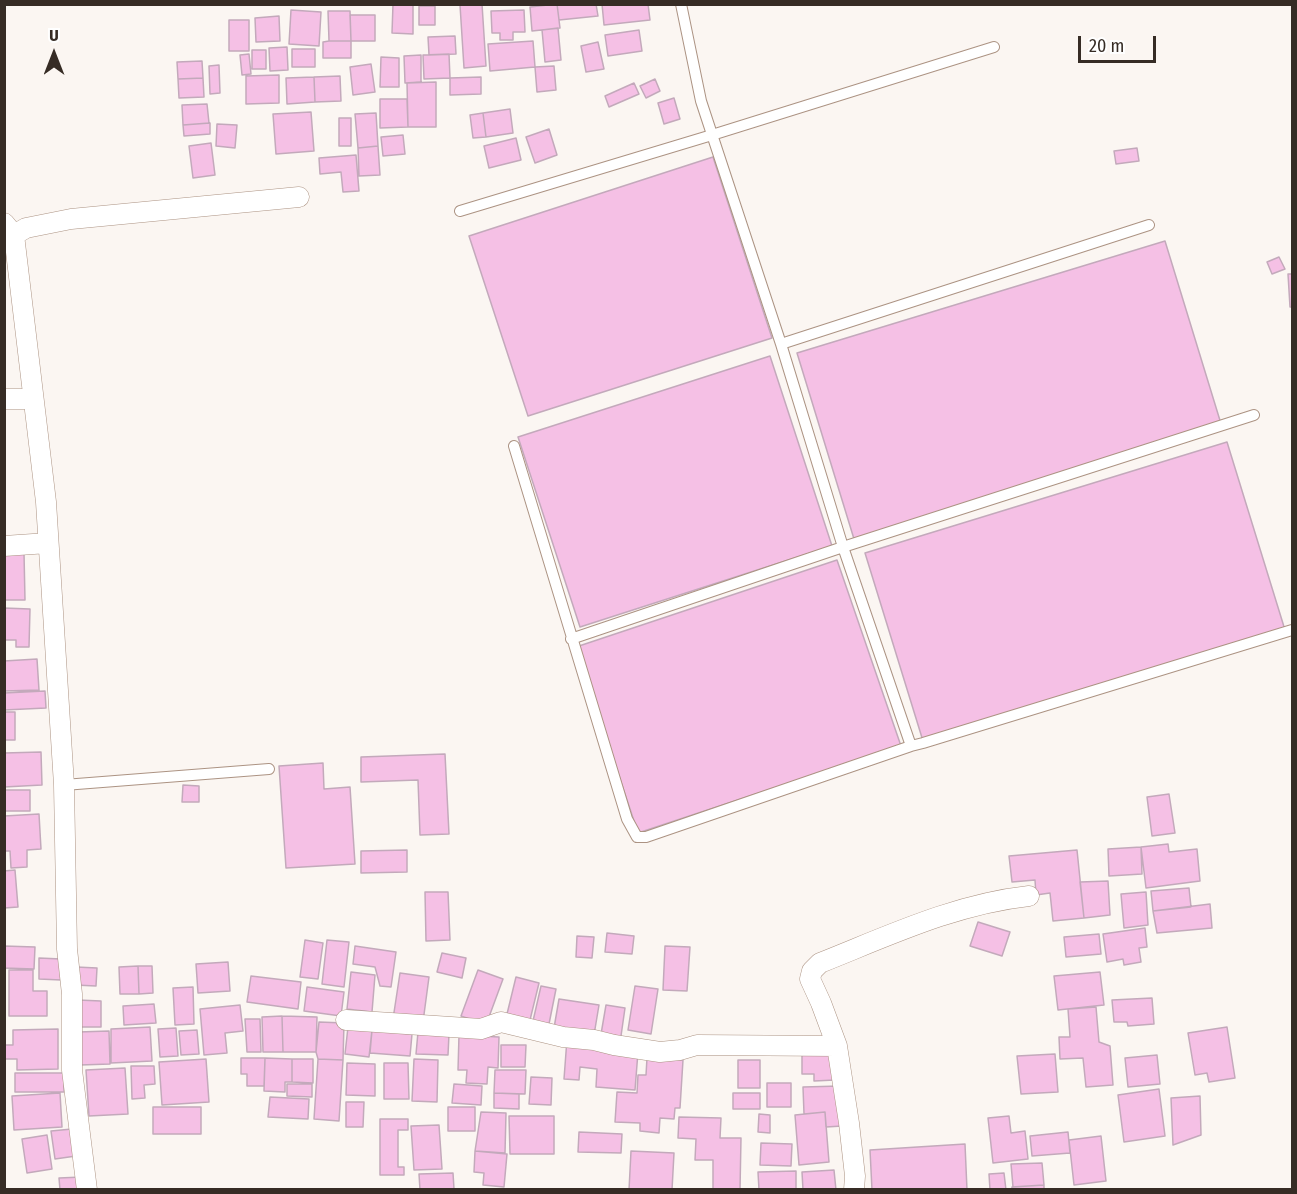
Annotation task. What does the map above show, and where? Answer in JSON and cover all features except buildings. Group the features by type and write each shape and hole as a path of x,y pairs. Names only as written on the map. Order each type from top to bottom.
{"street":[{"path":"87,1190 72,1070 72,994 67,949 64,785 46,502 9,229 71,219 299,197"},
{"path":"4,399 32,399"},
{"path":"4,546 48,543"},
{"path":"855,1190 849,1123 837,1046 810,979 812,971 820,963 951,911 1003,899 1029,896"},
{"path":"346,1020 480,1029 501,1022 563,1037 660,1052 697,1045 837,1046"}],"lane":[{"path":"681,4 701,101 781,344 843,547 911,746"},
{"path":"460,211 994,47"},
{"path":"781,344 1149,225"},
{"path":"572,639 843,547 1254,415"},
{"path":"514,446 627,819 637,837 646,837 911,746 1293,630"},
{"path":"64,785 269,769"}]}
